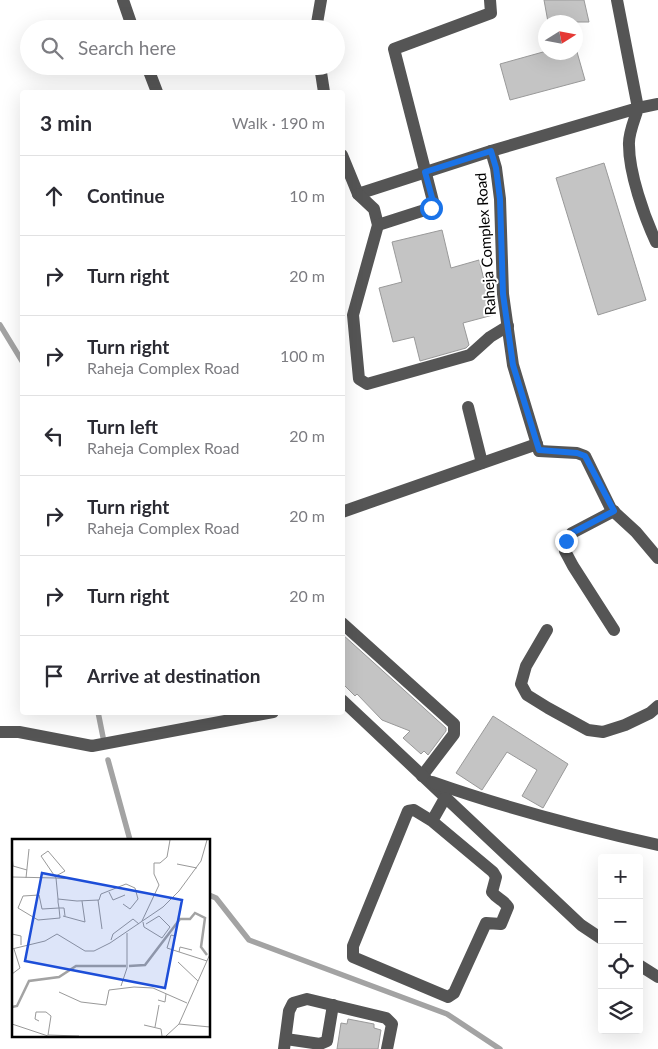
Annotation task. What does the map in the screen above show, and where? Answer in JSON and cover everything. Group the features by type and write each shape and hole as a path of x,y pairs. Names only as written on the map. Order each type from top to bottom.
{"street":[{"path":"122,0 130,20"},
{"path":"318,20 321,0"},
{"path":"378,225 431,208 434,205 394,49 491,13 490,0"},
{"path":"617,0 638,108 628,144 632,172 656,242"},
{"path":"150,75 156,90"},
{"path":"321,75 324,90"},
{"name":"Raheja Complex Road","path":"537,444 513,365 503,294 500,199 496,168 491,151 638,108 658,106"},
{"path":"358,194 491,151"},
{"path":"345,162 358,194 374,209 378,225 353,315 359,378 367,384 470,356 490,337 508,326"},
{"path":"468,407 482,463"},
{"path":"345,511 537,444 539,450 577,453 585,456 614,511 636,532 658,558"},
{"path":"614,511 572,533 566,541 565,552 614,630"},
{"path":"345,625 454,724 454,734 425,778"},
{"path":"547,630 526,666 520,684 527,695 588,730 603,732 625,725 650,713 658,706"},
{"path":"345,703 581,925 598,936"},
{"path":"0,732 19,732 92,746 256,715"},
{"path":"425,778 480,799 614,836 658,845"},
{"path":"432,821 445,798"},
{"path":"414,810 432,821 493,872 496,877 492,892 496,897 505,902 508,908 501,924 486,923 454,993 448,997 353,957 353,946 408,811 414,810"},
{"path":"479,860 493,842"},
{"path":"643,968 658,977"},
{"path":"332,1005 327,1041 320,1044 285,1044 289,1011 294,1003 307,999 332,1005 386,1018 392,1024 387,1049"}],"building":[{"path":"544,0 584,0 589,22 583,22 583,15 547,15"},
{"path":"538,53 538,60 579,60 585,80 510,100 500,64"},
{"path":"604,163 646,300 598,315 556,178"},
{"path":"442,230 451,268 479,260 493,315 463,323 469,345 466,348 420,361 414,337 393,342 379,288 402,282 392,242"},
{"path":"345,637 446,728 446,731 428,755 424,751 421,754 403,738 410,731 382,720 357,694 355,696 345,686"},
{"path":"493,716 568,764 543,808 522,796 537,770 507,752 482,790 456,773"},
{"path":"348,1019 374,1024 374,1028 381,1030 378,1049 337,1049 341,1023 347,1024"}],"waterway":[{"path":"0,325 20,358"},
{"path":"99,715 103,737"},
{"path":"108,760 130,839"},
{"path":"210,895 216,898 249,940 447,1014 500,1049"}],"route":[{"path":"431,208 434,205 425,172 491,151 496,168 500,199 503,294 513,365 539,450 577,453 585,456 614,511 572,533 566,541"}]}
